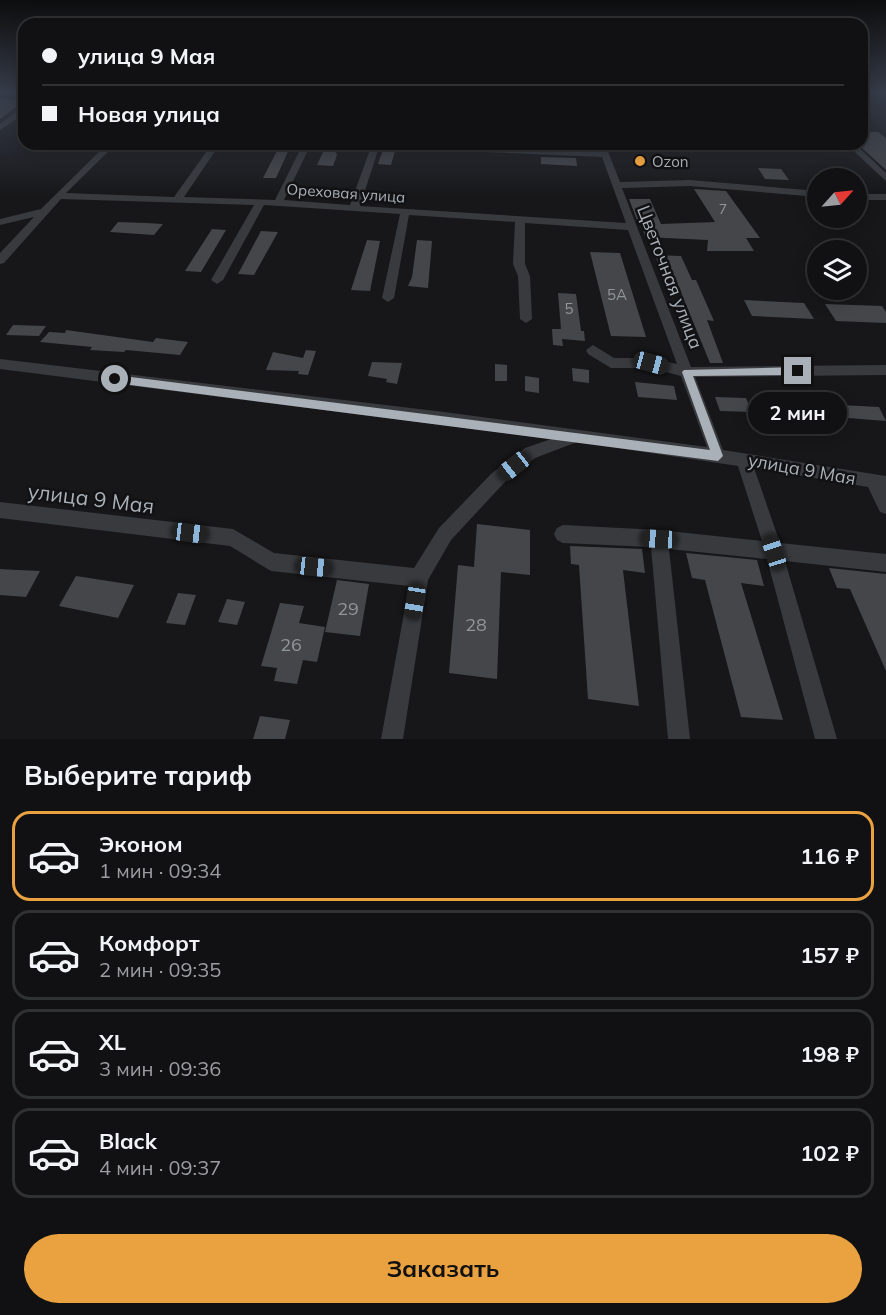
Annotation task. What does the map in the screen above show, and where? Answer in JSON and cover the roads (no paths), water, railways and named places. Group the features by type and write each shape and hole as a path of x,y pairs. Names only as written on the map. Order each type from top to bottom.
{"street":[{"path":"0,260 58,196 106,150"},
{"path":"178,198 212,150"},
{"path":"278,203 304,150"},
{"path":"354,208 374,150"},
{"name":"Цветочная улица","path":"603,150 718,456"},
{"path":"856,150 886,178"},
{"path":"616,185 690,183 807,193"},
{"name":"Ореховая улица","path":"58,196 261,202 632,227"},
{"path":"867,197 886,197"},
{"path":"217,280 261,202"},
{"path":"0,222 45,211"},
{"path":"388,298 405,212"},
{"path":"520,218 519,264 524,276 526,319"},
{"path":"593,350 611,363 651,363 687,372 886,370"},
{"name":"улица 9 Мая","path":"0,364 575,436 743,459 879,482"},
{"name":"улица 9 Мая","path":"0,510 233,538 271,562 419,578 446,534 498,478 530,453 575,436"},
{"path":"743,459 774,552 826,739"},
{"path":"879,482 886,506"},
{"path":"563,534 659,539 886,563"},
{"path":"659,539 679,739"},
{"path":"392,739 419,578"}],"place":[{"name":"Ozon","path":"640,161"}]}
